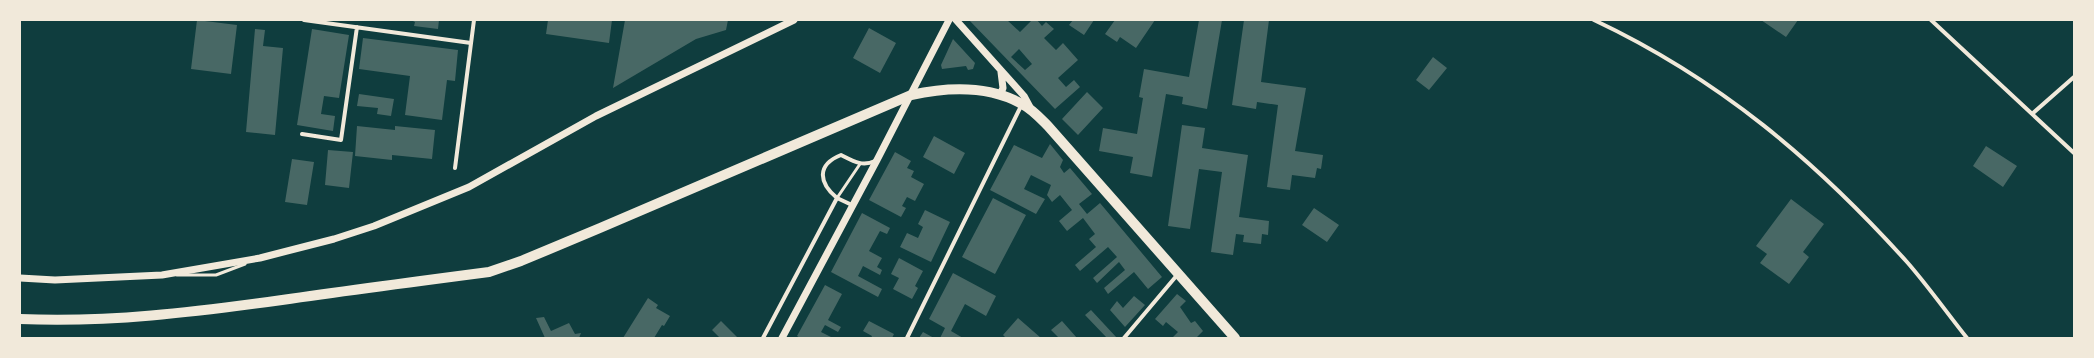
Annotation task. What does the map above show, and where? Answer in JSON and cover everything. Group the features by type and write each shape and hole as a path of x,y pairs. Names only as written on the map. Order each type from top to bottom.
{"main road":[{"path":"20,319 55,320 124,318 203,310 489,272 521,261 600,228 911,95 936,89 964,88 1000,95 1026,106 1048,126 1095,177 1235,338"}],"street":[{"path":"304,20 471,43"},
{"path":"454,168 474,20"},
{"path":"20,278 62,279 162,275 260,258 334,239 367,228 469,187 596,116 794,20"},
{"path":"782,338 877,160 949,20"},
{"path":"907,338 1026,106 1024,96 956,20"},
{"path":"1594,20 1619,32 1676,64 1729,98 1778,136 1830,182 1908,263 1966,338"},
{"path":"1931,20 2074,153"},
{"path":"302,134 341,140 357,27"},
{"path":"1000,95 1003,88 1001,71"},
{"path":"2032,114 2073,78"},
{"path":"852,205 837,198 826,189 822,179 825,168 831,159 841,155 860,164 868,164 877,160"},
{"path":"763,338 837,198"},
{"path":"1124,338 1179,273"}],"lane":[{"path":"837,198 860,164"}],"building":[{"path":"197,20 237,25 231,74 191,69"},
{"path":"411,20 439,20 438,29 414,26 415,22"},
{"path":"548,20 612,20 609,43 546,34"},
{"path":"625,20 728,20 726,30 696,39 613,88"},
{"path":"969,20 1007,20 1020,32 1032,20 1037,20 1042,26 1046,22 1054,29 1044,38 1056,50 1063,43 1078,60 1058,78 1066,87 1074,80 1080,87 1055,109","holes":["1019,49 1032,64 1025,70 1011,57"]},
{"path":"1073,20 1094,20 1084,35 1069,25"},
{"path":"1115,20 1155,20 1136,48 1120,37 1117,42 1105,34"},
{"path":"1199,20 1222,20 1207,109 1182,104 1183,97 1166,94 1152,177 1130,173 1133,157 1099,151 1103,128 1137,134 1143,98 1139,97 1144,69 1189,77"},
{"path":"1244,20 1269,20 1261,82 1306,88 1295,151 1323,155 1321,169 1317,168 1315,178 1292,175 1290,190 1267,187 1278,105 1257,102 1256,109 1232,105"},
{"path":"1761,20 1798,20 1786,37"},
{"path":"869,28 896,43 880,73 853,58"},
{"path":"255,29 265,30 263,46 283,48 275,135 246,132"},
{"path":"312,29 349,35 339,98 324,96 321,114 335,116 333,131 297,125"},
{"path":"363,38 458,50 455,81 447,80 442,120 405,115 410,76 359,69"},
{"path":"953,39 975,63 973,69 968,70 966,66 942,69 941,65"},
{"path":"1433,57 1447,68 1429,90 1416,80"},
{"path":"1087,92 1103,108 1078,135 1062,119"},
{"path":"359,94 394,99 391,116 377,114 378,108 357,106"},
{"path":"1182,125 1205,128 1202,148 1248,155 1239,217 1269,221 1268,235 1262,234 1261,244 1243,242 1244,235 1236,234 1233,255 1211,252 1222,172 1199,169 1190,229 1168,226"},
{"path":"357,126 395,130 395,126 435,130 432,159 392,155 392,160 355,156"},
{"path":"934,136 965,153 954,174 923,157"},
{"path":"1050,144 1063,160 1060,167 1064,173 1070,168 1092,194 1079,204 1087,214 1100,203 1162,277 1148,289 1134,272 1108,294 1104,288 1125,270 1119,262 1097,283 1093,278 1117,257 1108,247 1080,271 1075,265 1096,247 1089,239 1095,234 1083,218 1067,231 1059,221 1072,210 1060,195 1052,202 1047,195 1051,185 1031,175 1024,189 1045,199 1036,214 990,190 1014,145 1042,158"},
{"path":"1986,146 2017,166 2003,187 1973,166"},
{"path":"328,150 353,152 349,188 325,185"},
{"path":"895,152 911,161 907,168 914,171 911,177 924,184 915,201 907,197 902,206 906,208 901,217 869,200"},
{"path":"292,159 314,162 307,205 285,202"},
{"path":"993,198 1026,215 995,274 962,257"},
{"path":"1791,199 1824,224 1803,252 1809,257 1789,284 1760,263 1767,254 1756,246"},
{"path":"1314,208 1339,225 1327,242 1302,225"},
{"path":"925,210 950,222 931,262 900,247 907,233 918,238 923,227 918,224"},
{"path":"862,213 890,228 887,234 880,231 869,251 882,258 877,267 882,270 880,275 863,266 858,276 882,289 878,297 831,272"},
{"path":"899,258 923,271 915,286 918,288 912,299 893,289 899,278 891,274"},
{"path":"953,273 996,296 986,316 965,304 951,331 963,338 940,338 945,328 929,319"},
{"path":"825,285 842,294 828,320 841,327 838,332 825,325 821,332 833,338 800,338 797,336"},
{"path":"1177,294 1186,301 1180,307 1191,323 1195,321 1203,331 1196,338 1172,338 1178,332 1166,322 1163,326 1155,319"},
{"path":"1134,296 1145,305 1125,327 1110,310 1117,301 1123,308"},
{"path":"648,298 658,305 656,308 670,316 664,326 662,325 654,338 623,338"},
{"path":"1091,310 1117,338 1107,338 1085,315"},
{"path":"544,317 551,331 569,323 575,334 581,333 579,338 545,338 536,318"},
{"path":"1018,318 1041,338 1006,338 1003,335"},
{"path":"721,321 737,337 736,338 720,338 712,330"},
{"path":"869,321 894,334 892,338 871,338 872,336 863,331"},
{"path":"1062,321 1077,338 1059,338 1051,330"},
{"path":"923,332 934,338 919,338"}]}
